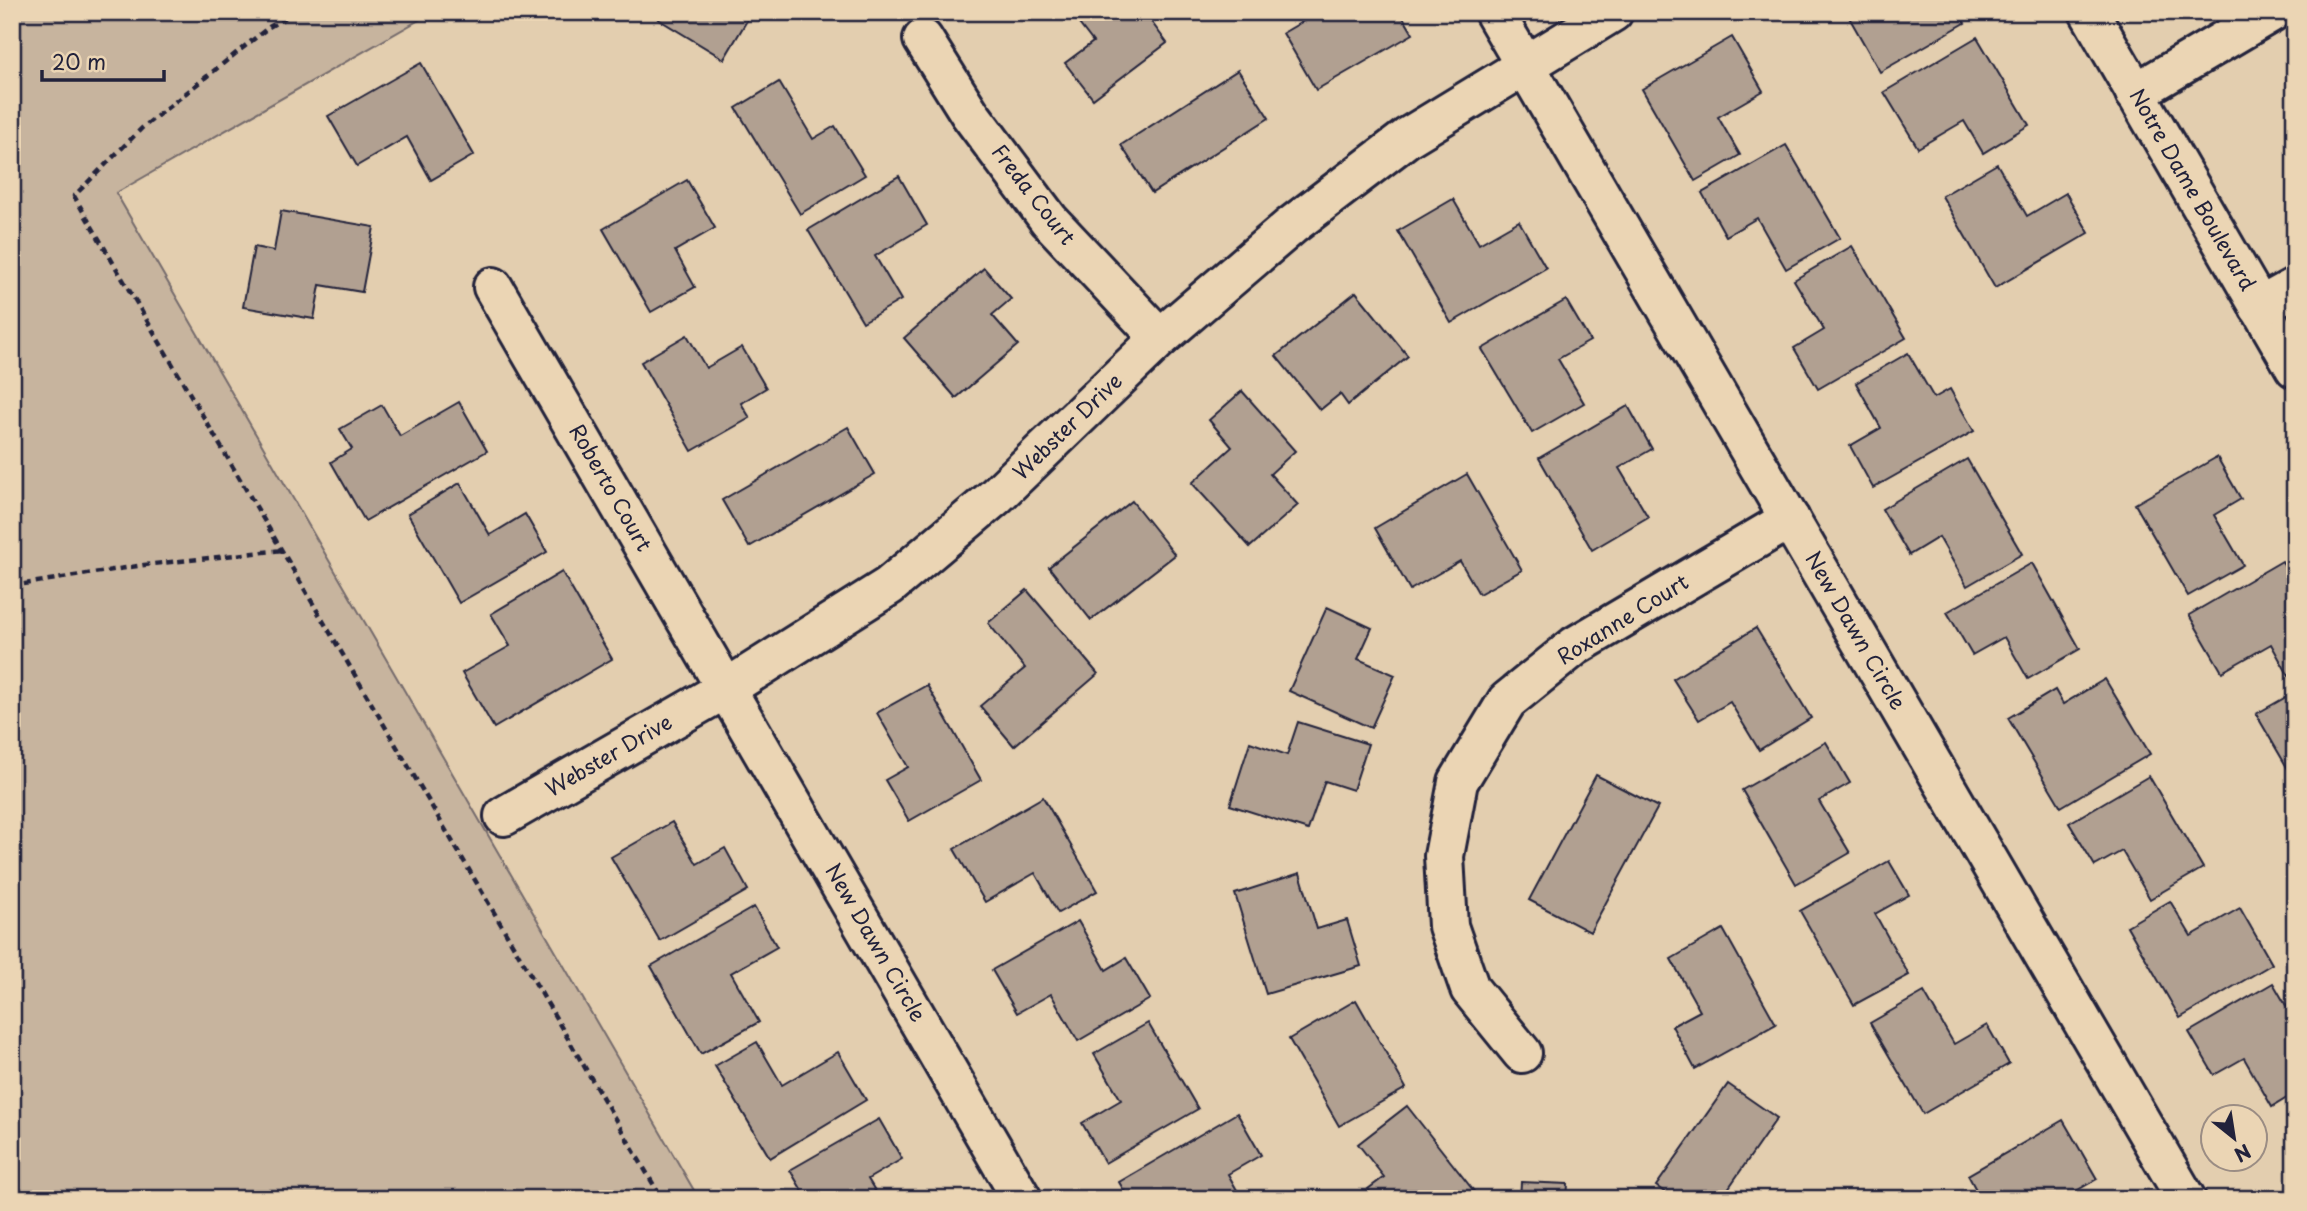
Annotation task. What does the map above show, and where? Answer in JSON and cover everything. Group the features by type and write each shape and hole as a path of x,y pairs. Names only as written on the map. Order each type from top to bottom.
{"street":[{"name":"New Dawn Circle","path":"1494,12 2186,1199"},
{"name":"Webster Drive","path":"505,816 727,688 889,586 996,496 1160,338 1291,226 1408,137 1524,64 1614,12"},
{"name":"Notre Dame Boulevard","path":"2088,12 2295,368"},
{"path":"2135,93 2272,12"},
{"name":"Freda Court","path":"923,39 970,114 1049,220 1160,338"},
{"name":"Roberto Court","path":"493,287 727,688"},
{"path":"2259,307 2295,287"},
{"name":"Roxanne Court","path":"1522,1054 1470,989 1448,926 1444,856 1458,782 1507,701 1575,646 1790,519"},
{"name":"New Dawn Circle","path":"727,688 1022,1199"}],"path":[{"path":"296,12 269,27 142,128 74,196 662,1199"},
{"path":"12,586 144,565 282,550"}],"shaded area":[{"path":"12,12 433,12 116,193 699,1199 12,1199"}],"building":[{"path":"663,12 752,12 724,59 658,19"},
{"path":"1070,12 1144,12 1167,43 1093,99 1065,63 1093,42"},
{"path":"1319,12 1400,12 1413,34 1316,90 1283,33"},
{"path":"1846,12 1958,12 1965,23 1880,72"},
{"path":"1732,37 1763,91 1718,117 1740,155 1695,181 1642,89"},
{"path":"1977,37 2029,125 1983,153 1964,121 1918,148 1884,92"},
{"path":"421,63 474,155 431,180 407,137 357,166 328,116"},
{"path":"1238,70 1269,118 1152,193 1121,145"},
{"path":"779,82 813,139 835,126 865,175 800,214 736,108"},
{"path":"1786,145 1840,238 1786,269 1757,218 1726,236 1702,193"},
{"path":"1997,164 2027,216 2066,193 2089,233 1995,288 1942,196"},
{"path":"899,176 927,225 875,256 901,300 863,322 808,230"},
{"path":"687,180 715,228 675,251 695,287 651,312 603,229"},
{"path":"1453,199 1479,244 1519,221 1546,268 1451,323 1398,231"},
{"path":"281,211 374,227 362,292 320,285 314,319 243,307 254,247 274,251"},
{"path":"1852,246 1906,338 1818,389 1794,348 1824,330 1794,280"},
{"path":"984,268 1011,299 992,315 1018,345 956,398 904,338"},
{"path":"1356,292 1408,356 1348,405 1340,394 1320,410 1276,356"},
{"path":"1566,300 1590,341 1558,359 1584,403 1532,433 1482,349"},
{"path":"687,335 706,368 742,347 766,388 741,403 750,418 692,451 641,362"},
{"path":"1908,353 1934,398 1950,389 1974,431 1873,488 1850,446 1881,428 1856,383"},
{"path":"1242,391 1295,451 1270,474 1298,505 1250,547 1192,483 1232,447 1209,420"},
{"path":"459,402 487,451 365,521 331,462 352,449 340,429 382,405 400,436"},
{"path":"1628,406 1652,449 1619,468 1648,517 1592,550 1539,458"},
{"path":"848,427 875,474 749,547 722,500"},
{"path":"2217,457 2241,499 2214,515 2243,565 2188,596 2135,504"},
{"path":"1967,459 2022,554 1967,586 1939,537 1909,555 1882,509"},
{"path":"1467,474 1522,570 1479,594 1460,561 1410,590 1375,528"},
{"path":"460,483 490,535 525,514 547,552 459,603 408,514"},
{"path":"1132,501 1175,555 1091,620 1049,567"},
{"path":"2282,561 2295,584 2295,675 2290,678 2271,644 2222,672 2189,615"},
{"path":"2032,563 2080,649 2028,679 2004,637 1972,655 1947,612"},
{"path":"562,572 612,659 494,728 462,673 510,646 491,614"},
{"path":"1027,590 1098,674 1014,746 980,706 1025,668 988,623"},
{"path":"1327,607 1372,628 1358,659 1395,675 1371,728 1289,691"},
{"path":"1756,628 1811,718 1759,750 1730,702 1699,720 1673,679"},
{"path":"2105,679 2150,754 2061,807 2008,718 2055,690 2063,704"},
{"path":"927,685 981,780 909,821 885,780 908,767 877,713"},
{"path":"2295,692 2295,781 2256,714"},
{"path":"1298,722 1368,744 1353,790 1325,781 1308,830 1230,805 1250,742 1287,755"},
{"path":"1826,742 1850,783 1819,801 1850,853 1796,884 1742,790"},
{"path":"1596,775 1658,807 1590,932 1529,900"},
{"path":"2149,776 2203,868 2150,899 2122,851 2095,866 2069,823"},
{"path":"1043,797 1097,891 1058,913 1035,873 985,902 954,849"},
{"path":"672,822 697,864 725,848 748,890 660,941 611,857"},
{"path":"1889,861 1909,895 1875,914 1909,975 1854,1005 1800,911"},
{"path":"1300,873 1317,929 1347,920 1361,966 1266,994 1235,894"},
{"path":"2170,901 2191,936 2240,908 2272,964 2180,1018 2127,926"},
{"path":"754,907 777,947 731,973 759,1022 701,1054 651,966"},
{"path":"1078,921 1106,970 1126,958 1150,999 1078,1041 1051,994 1017,1013 992,970"},
{"path":"1723,929 1776,1024 1695,1069 1672,1026 1700,1011 1671,959"},
{"path":"2273,983 2295,1021 2295,1093 2272,1107 2244,1058 2214,1075 2189,1032"},
{"path":"1924,992 1954,1044 1987,1025 2009,1064 1923,1114 1870,1023"},
{"path":"1356,1000 1406,1088 1339,1126 1289,1039"},
{"path":"1148,1023 1198,1109 1105,1163 1082,1123 1121,1100 1094,1054"},
{"path":"757,1042 782,1085 838,1052 866,1100 770,1158 715,1066"},
{"path":"1728,1084 1777,1118 1721,1199 1674,1199 1656,1186"},
{"path":"1407,1106 1480,1199 1375,1199 1368,1189 1384,1177 1358,1144"},
{"path":"1237,1113 1261,1155 1228,1174 1242,1199 1129,1199 1119,1182"},
{"path":"879,1119 902,1159 868,1179 880,1199 807,1199 790,1170"},
{"path":"2063,1120 2097,1179 2062,1199 1981,1199 1968,1175"},
{"path":"1521,1182 1568,1184 1567,1199 1520,1199"}]}
